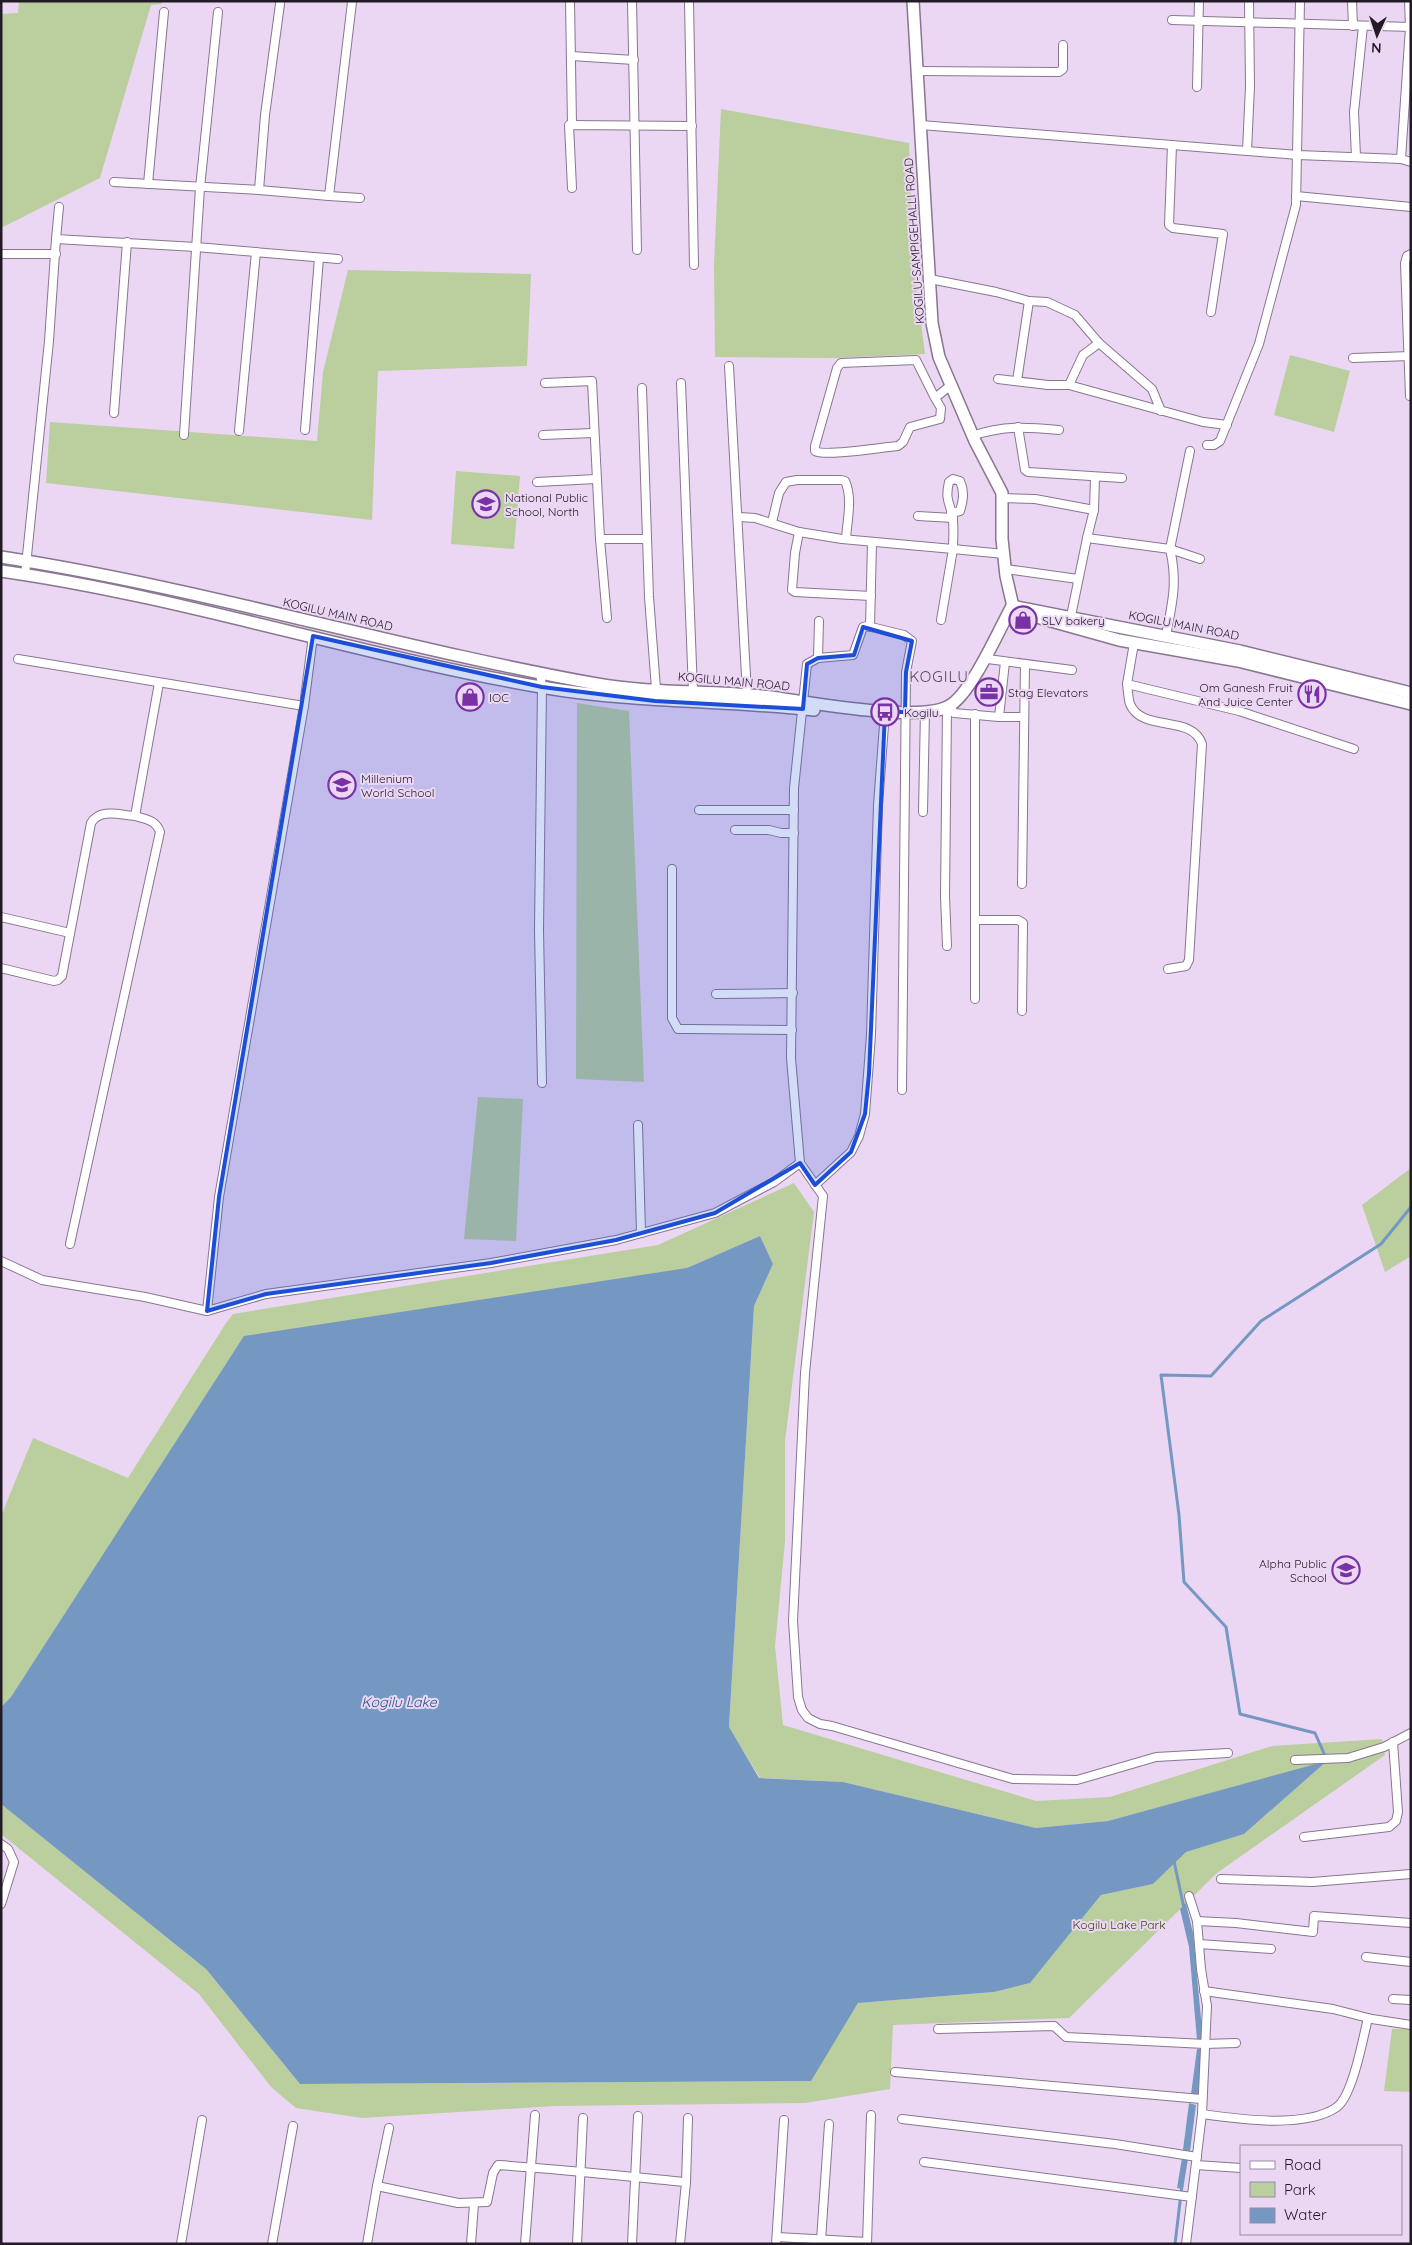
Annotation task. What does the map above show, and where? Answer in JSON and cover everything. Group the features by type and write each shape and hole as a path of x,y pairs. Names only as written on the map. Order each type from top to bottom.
{"main road":[{"name":"KOGILU-SAMPIGEHALLI ROAD","path":"913,1 932,323 939,358 972,436 1002,493 1004,554 1013,610"},
{"name":"KOGILU MAIN ROAD","path":"1,557 107,574 449,655 600,684 747,694 803,705 884,715 925,714 949,709"},
{"name":"KOGILU MAIN ROAD","path":"1,571 104,587 434,665 542,688 655,701 803,705"},
{"name":"KOGILU MAIN ROAD","path":"1013,610 1071,616 1240,651 1411,693"},
{"name":"KOGILU MAIN ROAD","path":"1013,610 1102,636 1238,662 1411,704"},
{"path":"949,709 967,695 1013,610"},
{"path":"949,709 969,685 1013,610"},
{"path":"1102,636 1105,624"}],"street":[{"path":"570,1 572,125 569,125 572,188"},
{"path":"632,1 637,250"},
{"path":"1197,87 1199,1"},
{"path":"1247,151 1250,1"},
{"path":"1207,445 1214,445 1220,441 1259,344 1296,205 1300,1"},
{"path":"1352,1 1353,26"},
{"path":"1400,159 1410,27 1409,1"},
{"path":"329,196 352,2"},
{"path":"689,2 694,265"},
{"path":"259,190 265,115 280,4"},
{"path":"148,184 164,12"},
{"path":"184,435 200,188 218,12"},
{"path":"1172,20 1250,24 1410,27"},
{"path":"1356,158 1354,112 1364,26"},
{"path":"918,71 1059,72 1063,69 1062,45"},
{"path":"571,56 634,60"},
{"path":"572,125 692,126"},
{"path":"921,125 1298,155 1400,159 1411,162"},
{"path":"1172,145 1169,225 1174,228 1223,234 1211,312"},
{"path":"114,182 360,198"},
{"path":"1296,196 1411,207"},
{"path":"25,575 59,207"},
{"path":"56,239 128,242 338,259"},
{"path":"114,413 128,242"},
{"path":"239,431 256,252"},
{"path":"1,254 56,254"},
{"path":"1410,396 1406,263 1407,256 1411,254"},
{"path":"304,430 319,258"},
{"path":"930,280 996,292 1029,301 1046,302 1075,315 1099,343 1152,389 1161,411"},
{"path":"1017,381 1029,301"},
{"path":"1069,385 1083,355 1099,343"},
{"path":"1353,358 1410,356"},
{"path":"916,360 935,398 941,408 940,419 910,427 903,442 898,446 832,453 819,453 815,451 835,377 841,363 916,360"},
{"path":"729,366 739,517 747,694"},
{"path":"998,379 1048,386 1069,385 1203,422 1227,424"},
{"path":"545,383 592,381 593,433 607,618"},
{"path":"681,383 694,691"},
{"path":"935,398 951,385"},
{"path":"642,388 646,540 656,689"},
{"path":"972,436 992,429 1018,427 1059,430"},
{"path":"1018,427 1025,470 1028,472 1122,478"},
{"path":"544,435 593,433"},
{"path":"1166,636 1175,589 1174,567 1170,549 1190,451"},
{"path":"1071,616 1094,510 1095,477"},
{"path":"537,482 596,479"},
{"path":"772,522 780,493 786,482 797,480 841,480 848,487 849,496 846,539"},
{"path":"1002,498 1035,499 1094,510"},
{"path":"918,516 952,516 953,549 941,620"},
{"path":"739,517 756,518 799,532 846,539 1004,554"},
{"path":"799,532 792,590 795,592 871,596"},
{"path":"1087,538 1170,549 1200,559"},
{"path":"600,539 646,540"},
{"path":"870,627 872,542"},
{"path":"1006,569 1078,580"},
{"path":"818,658 819,621"},
{"path":"902,1090 905,715 906,672 912,641 904,636 870,627 863,627 854,655 818,658 807,664 794,788 791,1058 800,1163 823,1196 805,1373 794,1621 798,1697 802,1710 808,1718 820,1724 1013,1779 1077,1780 1156,1757 1228,1752"},
{"path":"208,1311 219,1197 304,706 313,636"},
{"path":"1134,642 1127,684 1130,704 1136,712 1148,719 1190,729 1199,736 1202,744 1189,960 1186,966 1168,969"},
{"path":"988,659 1072,670"},
{"path":"18,660 304,706"},
{"path":"999,717 1005,662"},
{"path":"1022,884 1025,664"},
{"path":"540,672 542,688 539,930 542,1083"},
{"path":"135,816 159,683"},
{"path":"1127,684 1239,711 1354,749"},
{"path":"949,709 954,713 1023,717"},
{"path":"947,946 945,896 949,709"},
{"path":"923,812 925,714"},
{"path":"975,714 975,999"},
{"path":"815,1184 851,1152 859,1136 865,1114 871,1035 878,804 884,715"},
{"path":"699,810 794,810"},
{"path":"1,968 54,981 62,976 90,822 94,818 104,813 135,816 152,821 158,825 160,832 70,1244"},
{"path":"735,830 769,830 781,833 794,833"},
{"path":"672,869 672,1018 675,1026 688,1029 792,1030"},
{"path":"1,917 70,933"},
{"path":"975,920 1018,920 1023,923 1022,1011"},
{"path":"716,994 792,993"},
{"path":"638,1125 641,1233"},
{"path":"1,1261 42,1280 145,1297 208,1311 266,1294 491,1263 616,1240 715,1213 774,1182 800,1163"},
{"path":"1295,1760 1348,1758 1393,1742 1411,1733"},
{"path":"1304,1837 1389,1827 1396,1822 1398,1812 1393,1742"},
{"path":"1,1844 8,1849 14,1862 1,1904"},
{"path":"1221,1879 1312,1882 1411,1874"},
{"path":"1186,2244 1202,2114 1201,2099 1207,2006 1197,1921 1189,1896"},
{"path":"1197,1921 1236,1923 1313,1932 1314,1916 1411,1923"},
{"path":"1199,1944 1270,1949"},
{"path":"1366,1957 1411,1962"},
{"path":"1204,1990 1333,2009 1368,2018 1411,2025"},
{"path":"1393,1999 1411,2000"},
{"path":"1202,2114 1254,2122 1318,2115 1338,2106 1354,2078 1368,2018"},
{"path":"938,2029 1054,2026 1066,2037 1206,2044 1236,2043"},
{"path":"895,2072 1201,2099"},
{"path":"525,2244 535,2115"},
{"path":"784,2120 776,2241 821,2240 867,2243 871,2115"},
{"path":"632,2244 638,2116"},
{"path":"577,2244 582,2171 583,2118"},
{"path":"680,2244 686,2182 688,2118"},
{"path":"902,2119 1115,2144 1196,2161 1240,2168"},
{"path":"181,2244 202,2120"},
{"path":"821,2240 829,2124"},
{"path":"272,2244 293,2126"},
{"path":"367,2244 389,2128"},
{"path":"924,2162 1192,2197"},
{"path":"377,2186 458,2203 474,2204 487,2202 493,2173 498,2165 582,2171 686,2182"},
{"path":"471,2244 474,2204"}],"highlighted area":[{"path":"863,627 912,641 906,672 905,712 885,712 869,1074 865,1114 851,1152 815,1185 800,1163 715,1213 616,1240 491,1263 266,1294 207,1311 219,1197 313,636 542,687 655,701 803,709 807,664 818,658 854,655"}],"green space":[{"path":"19,1 162,1 162,4 151,5 100,178 1,228 1,14 18,13"},
{"path":"721,109 909,143 914,268 925,354 835,358 715,357 714,265"},
{"path":"348,270 531,274 527,366 378,371 372,520 46,483 50,422 317,441 323,372"},
{"path":"1290,355 1350,371 1334,432 1274,415"},
{"path":"456,471 520,476 514,549 451,544"},
{"path":"577,703 629,711 644,1082 576,1079"},
{"path":"478,1097 523,1099 516,1241 464,1239"},
{"path":"1411,1168 1411,1256 1385,1272 1362,1205"},
{"name":"Kogilu Lake Park","path":"794,1183 814,1212 785,1441 785,1541 775,1646 783,1725 1036,1801 1110,1797 1272,1746 1382,1739 1385,1755 1217,1873 1069,2018 893,2025 890,2089 805,2103 555,2106 362,2118 296,2108 271,2087 199,1994 1,1834 1,1804 206,1969 300,2084 810,2081 858,2003 994,1992 1030,1983 1101,1895 1153,1884 1185,1852 1244,1834 1326,1762 1108,1821 1036,1828 843,1782 760,1778 729,1728 754,1306 773,1264 760,1236 687,1268 11,1697 1,1707 1,1516 33,1438 128,1478 233,1314 658,1245"},
{"path":"1392,2029 1411,2029 1411,2092 1384,2091"}],"water":[{"name":"Kogilu Lake","path":"760,1236 773,1264 754,1306 729,1727 759,1778 843,1782 1036,1828 1108,1821 1327,1761 1244,1834 1186,1852 1153,1884 1101,1895 1030,1983 994,1992 858,2003 811,2081 300,2084 206,1969 1,1804 1,1707 11,1697 244,1336 687,1268"},
{"path":"1186,1903 1193,1933 1203,2040 1197,2040 1189,1947 1180,1909"},
{"path":"1197,2049 1202,2049 1198,2095 1191,2094"},
{"path":"1189,2103 1196,2105 1190,2151 1183,2150"},
{"path":"1182,2158 1188,2159 1183,2189 1177,2188"}],"waterway":[{"path":"1326,1758 1315,1733 1240,1714 1226,1627 1184,1582 1179,1515 1161,1375 1211,1376 1261,1321 1381,1244 1411,1207"},
{"path":"1174,1861 1184,1908"},
{"path":"1175,2244 1182,2185"}],"place":[{"name":"National Public School, North","path":"486,504"},
{"name":"SLV bakery","path":"1023,620"},
{"name":"Stag Elevators","path":"989,692"},
{"name":"Om Ganesh Fruit And Juice Center","path":"1312,694"},
{"name":"IOC","path":"470,697"},
{"name":"Kogilu","path":"885,712"},
{"name":"Millenium World School","path":"342,785"},
{"name":"Alpha Public School","path":"1346,1570"}],"district":[{"name":"KOGILU","path":"939,676"}]}
